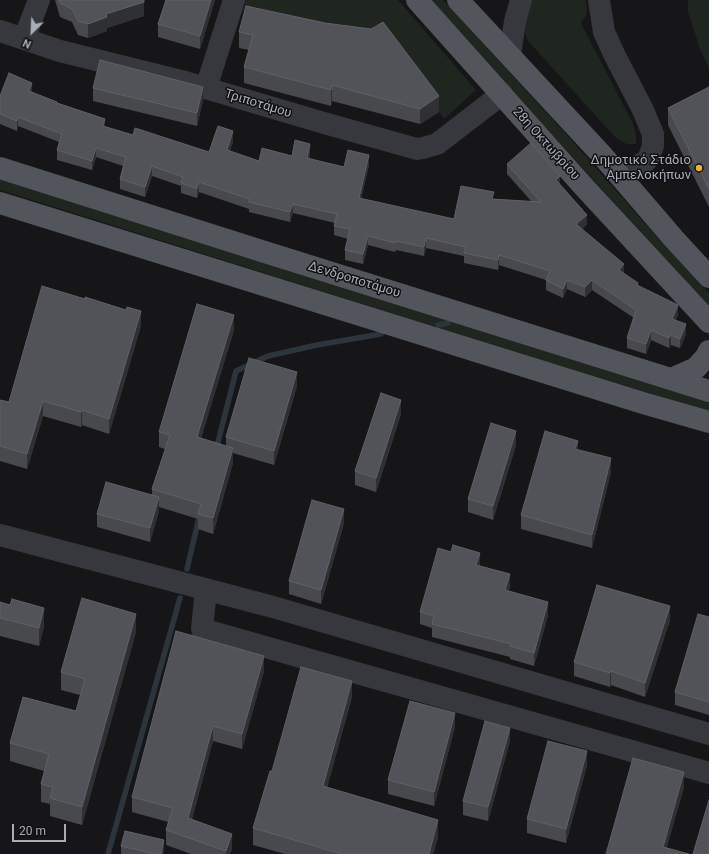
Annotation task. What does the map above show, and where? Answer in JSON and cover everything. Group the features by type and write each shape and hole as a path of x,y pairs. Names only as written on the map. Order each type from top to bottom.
{"main road":[{"name":"28η Οκτωβρίου","path":"417,0 605,210 709,322"},
{"path":"458,0 621,176 669,233 709,277"},
{"name":"Δενδροποτάμου","path":"0,168 709,391"},
{"path":"0,203 709,422"},
{"path":"671,379 696,368 706,357 709,351"}],"street":[{"path":"24,39 39,0"},
{"path":"206,88 234,0"},
{"path":"510,55 515,21 522,0"},
{"path":"599,0 604,32 643,110 653,134 653,146 646,161 621,176"},
{"name":"Τριποτάμου","path":"0,30 60,52 206,88 417,149 437,144 502,94"},
{"path":"0,535 273,607 709,734"},
{"path":"206,590 202,629 709,773"}],"shaded area":[{"path":"246,0 398,0 476,90 444,119 381,22 358,37 319,32 243,11"},
{"path":"430,0 443,0 566,134 709,293 709,307"},
{"path":"532,0 586,0 586,16 581,23 633,124 636,135 636,144 627,144 617,139 528,41 524,30 529,3"},
{"path":"688,0 709,0 709,69 700,49 688,12"},
{"path":"0,179 709,400 709,411 0,190"}],"building":[{"path":"59,0 144,0 144,2 106,14 107,17 88,24 78,21 72,9 60,3"},
{"path":"166,0 211,0 200,36 158,24"},
{"path":"246,6 325,23 371,29 383,22 439,96 420,109 332,85 331,90 244,67 253,35 239,32"},
{"path":"100,60 203,87 197,113 93,88"},
{"path":"9,73 32,83 29,91 57,103 105,119 103,126 133,135 135,128 209,152 218,126 233,131 227,150 259,161 262,148 292,156 295,140 310,144 307,158 344,167 348,150 369,155 359,198 454,219 461,186 494,192 492,199 541,202 507,164 531,143 560,176 556,180 587,215 576,224 624,264 619,270 638,283 637,285 678,305 672,319 686,324 680,339 671,335 669,338 651,330 646,344 627,338 636,310 592,280 585,287 567,280 563,289 546,280 550,271 499,255 498,260 464,253 466,247 426,238 424,247 396,241 395,243 368,236 363,254 345,250 350,229 334,226 337,214 293,204 290,212 249,202 249,199 199,182 197,189 181,183 183,177 152,166 145,187 120,179 126,157 96,148 92,161 57,150 62,134 18,117 17,121 0,114 0,96"},
{"name":"Δημοτικό Στάδιο Αμπελοκήπων","path":"709,87 709,189 668,108"},
{"path":"42,286 85,299 85,297 126,310 127,307 141,311 109,419 82,410 81,412 43,401 27,454 0,446 0,400 9,402"},
{"path":"197,304 234,315 197,437 233,448 213,518 198,514 201,504 152,489 170,435 159,432"},
{"path":"249,358 297,372 274,451 226,437"},
{"path":"381,393 401,400 376,478 355,471"},
{"path":"491,423 516,431 493,506 468,499"},
{"path":"545,431 578,441 575,449 611,458 592,535 521,515"},
{"path":"106,482 159,497 150,528 97,514"},
{"path":"312,500 344,509 321,590 289,581"},
{"path":"453,545 480,553 476,565 510,574 505,590 548,602 534,653 510,646 511,644 432,624 434,616 420,612 438,548 451,552"},
{"path":"597,585 670,606 645,683 611,671 610,673 574,662"},
{"path":"82,598 136,614 82,807 50,798 53,787 41,784 49,754 10,743 23,697 76,711 85,679 61,672"},
{"path":"12,599 44,608 39,628 0,618 0,602 10,605"},
{"path":"698,614 709,617 709,702 675,692"},
{"path":"176,631 264,656 242,734 213,726 188,818 232,834 226,851 166,830 173,808 132,797"},
{"path":"301,667 352,681 323,786 438,820 429,854 342,854 253,828 270,771 272,771"},
{"path":"410,701 455,713 434,792 388,780"},
{"path":"485,721 510,728 488,807 463,801"},
{"path":"548,741 587,751 566,829 527,819"},
{"path":"633,758 684,772 663,847 689,854 606,854"},
{"path":"709,800 709,854 693,854"},
{"path":"125,831 164,840 161,854 121,846"}],"waterway":[{"path":"438,325 448,323"},
{"path":"216,450 236,371 268,356 317,345 381,334"},
{"path":"187,569 199,518"},
{"path":"108,854 180,598"}],"place":[{"name":"Δημοτικό Στάδιο Αμπελοκήπων","path":"699,168"}]}
